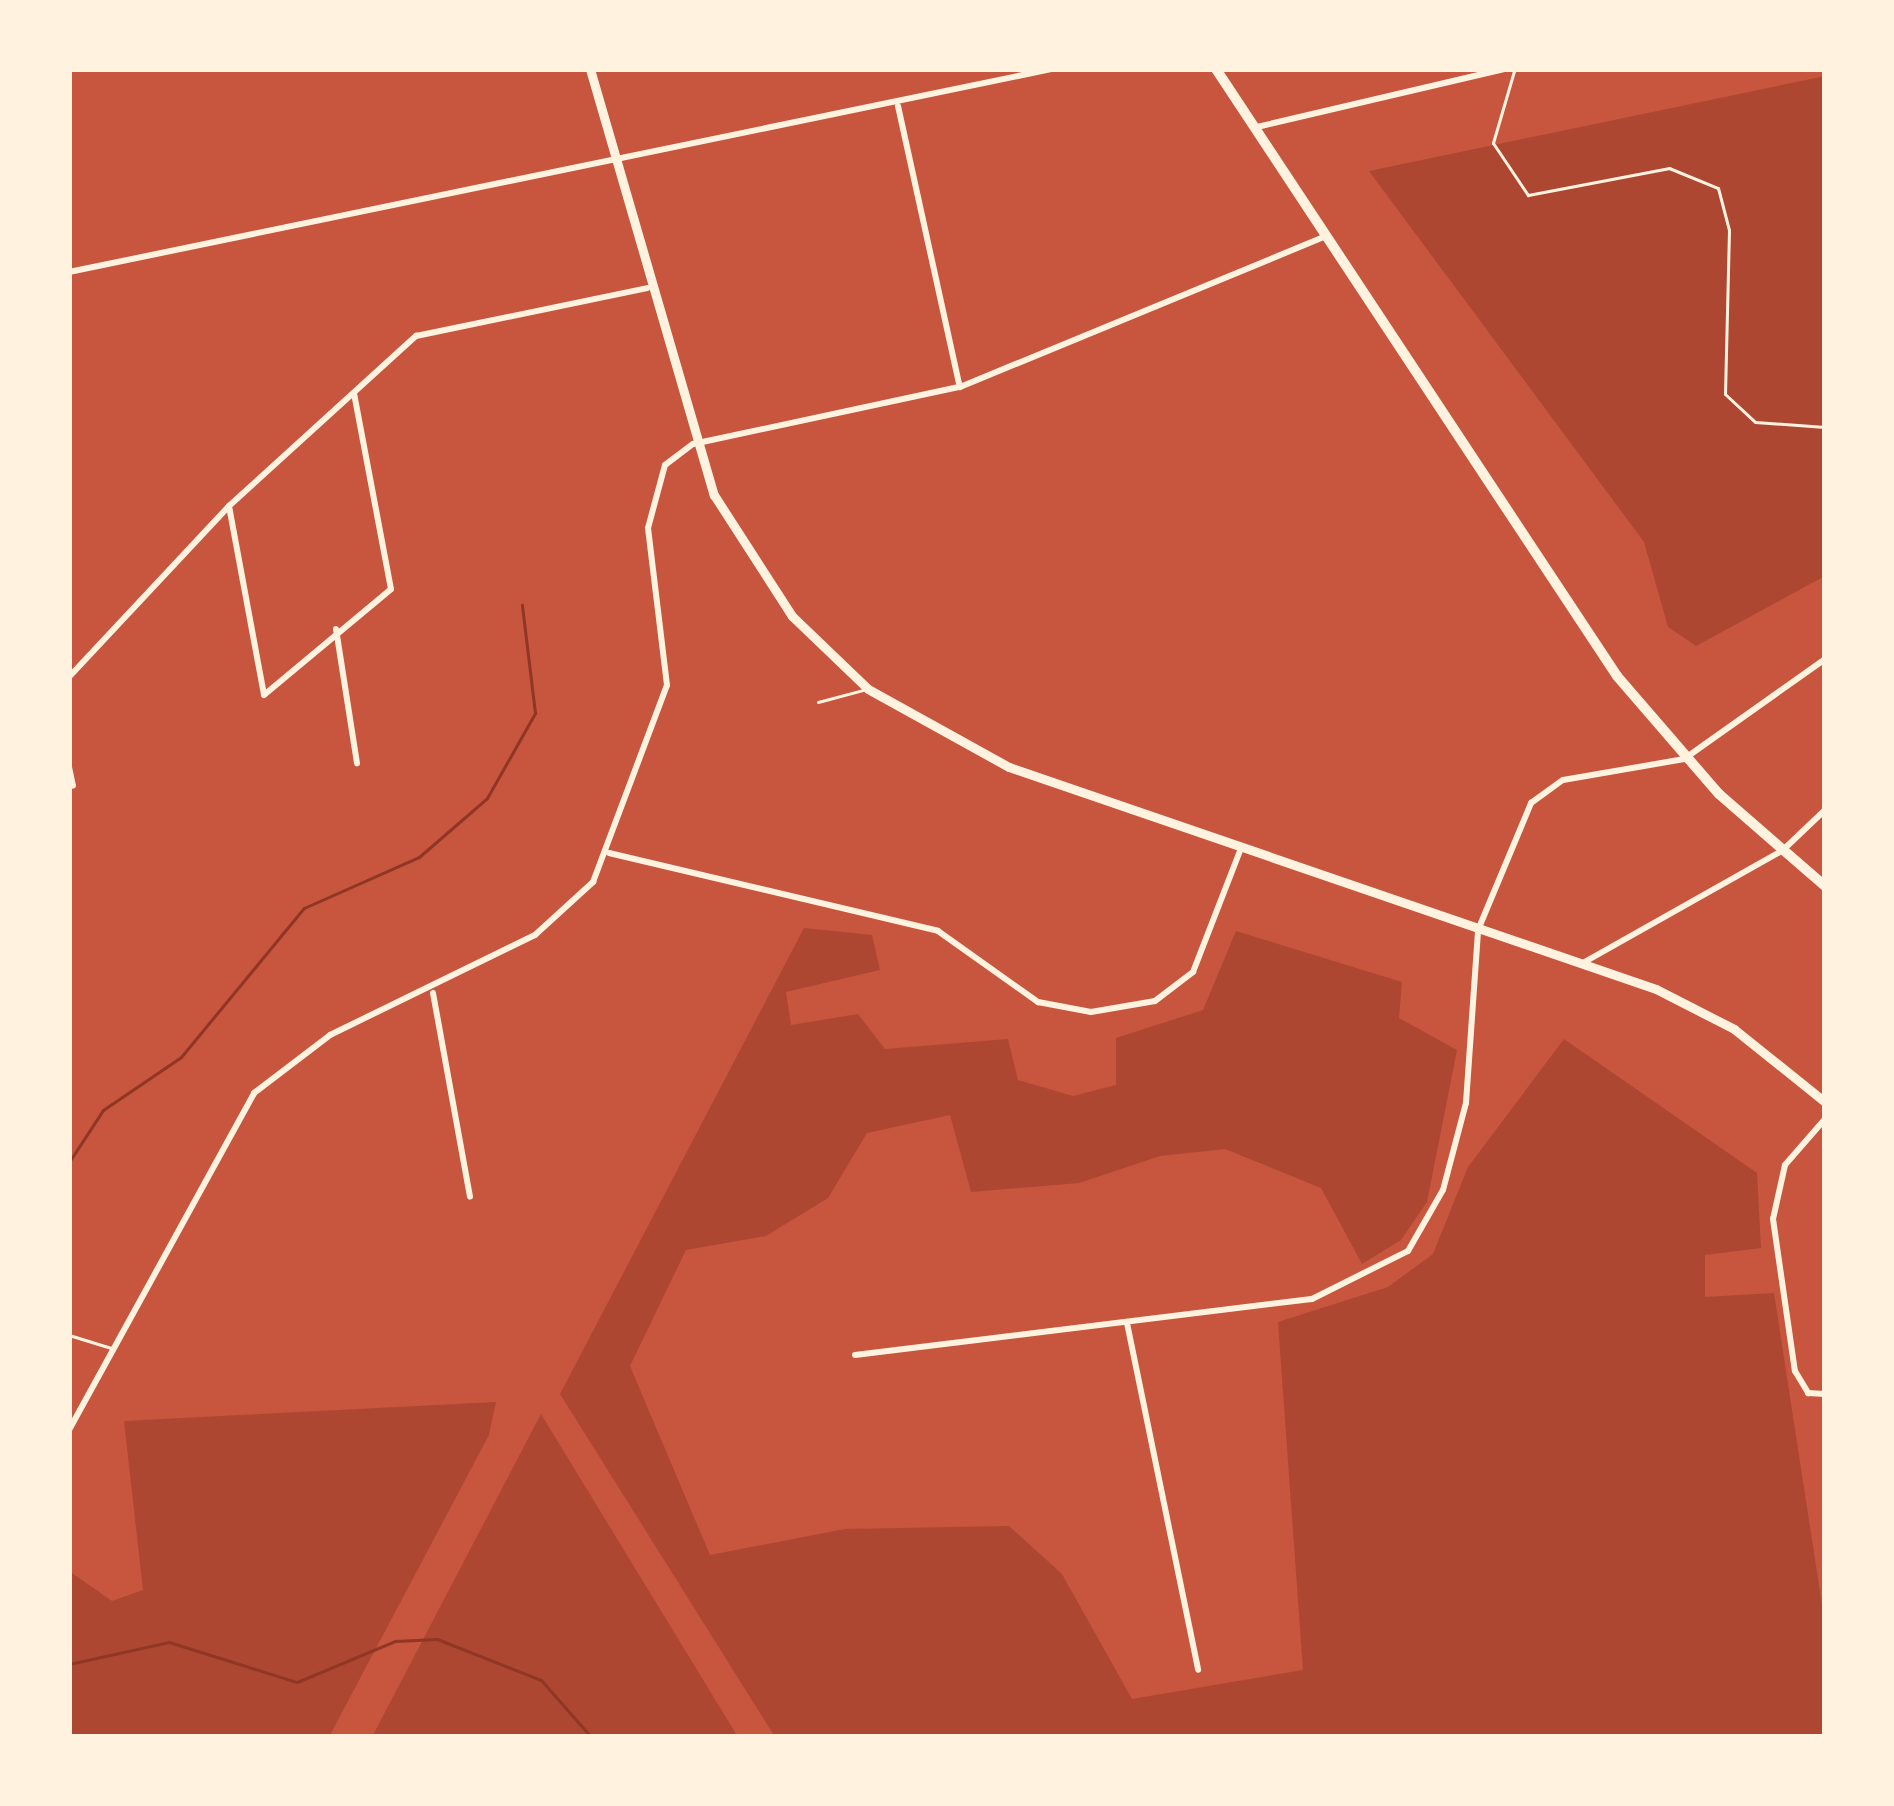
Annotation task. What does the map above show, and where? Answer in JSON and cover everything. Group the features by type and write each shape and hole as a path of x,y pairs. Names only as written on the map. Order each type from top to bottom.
{"main road":[{"path":"1216,69 1684,759 1825,886"}],"street":[{"path":"590,69 693,443 765,582 868,689 970,751 1580,965 1714,1018 1825,1102"},
{"path":"69,272 614,166 1052,69"},
{"path":"1255,127 1509,69"},
{"path":"898,106 959,387"},
{"path":"69,1430 254,1093 330,1035 433,993 556,920 609,853 667,685 649,507 659,472 693,443 959,387 1326,236"},
{"path":"69,677 229,506 416,336 647,288"},
{"path":"229,506 264,695 336,629 391,589 354,393"},
{"path":"336,629 357,763"},
{"path":"855,1355 1312,1299 1408,1251 1436,1206 1466,1103 1478,929 1531,803 1563,780 1684,759 1825,659"},
{"path":"69,767 73,786"},
{"path":"1580,965 1783,850 1825,810"},
{"path":"609,853 938,931 1038,1002 1091,1012 1155,1001 1192,972 1241,848"},
{"path":"433,993 470,1197"},
{"path":"1825,1119 1785,1165 1773,1220 1795,1370 1808,1393 1825,1394"},
{"path":"1127,1323 1198,1670"}],"lane":[{"path":"818,702 868,689"},
{"path":"69,1335 113,1348"}],"path":[{"path":"1509,69 1497,158 1509,176 1540,198 1651,169 1711,181 1729,230 1728,402 1755,422 1825,427"}],"shaded area":[{"path":"1825,76 1825,576 1696,646 1668,627 1644,542 1369,171"},
{"path":"804,928 872,935 880,970 786,992 791,1025 858,1014 885,1049 1008,1039 1018,1080 1073,1096 1116,1085 1116,1038 1203,1010 1236,931 1402,982 1399,1018 1457,1050 1427,1202 1401,1240 1362,1264 1321,1188 1225,1149 1160,1156 1079,1183 971,1192 950,1115 867,1133 828,1198 766,1236 686,1250 630,1366 710,1555 845,1529 1009,1526 1062,1574 1132,1699 1303,1670 1278,1322 1388,1287 1433,1254 1468,1167 1564,1039 1757,1173 1761,1248 1705,1255 1705,1297 1774,1293 1825,1624 1825,1737 775,1737 560,1394"},
{"path":"496,1402 489,1435 329,1737 69,1737 69,1571 112,1601 143,1590 124,1421"},
{"path":"541,1414 738,1737 372,1737"}],"waterway":[{"path":"69,1162 103,1110 181,1057 304,908 419,857 487,798 535,713 522,605"},
{"path":"69,1664 169,1642 297,1682 395,1641 437,1639 541,1680 591,1737"}]}
